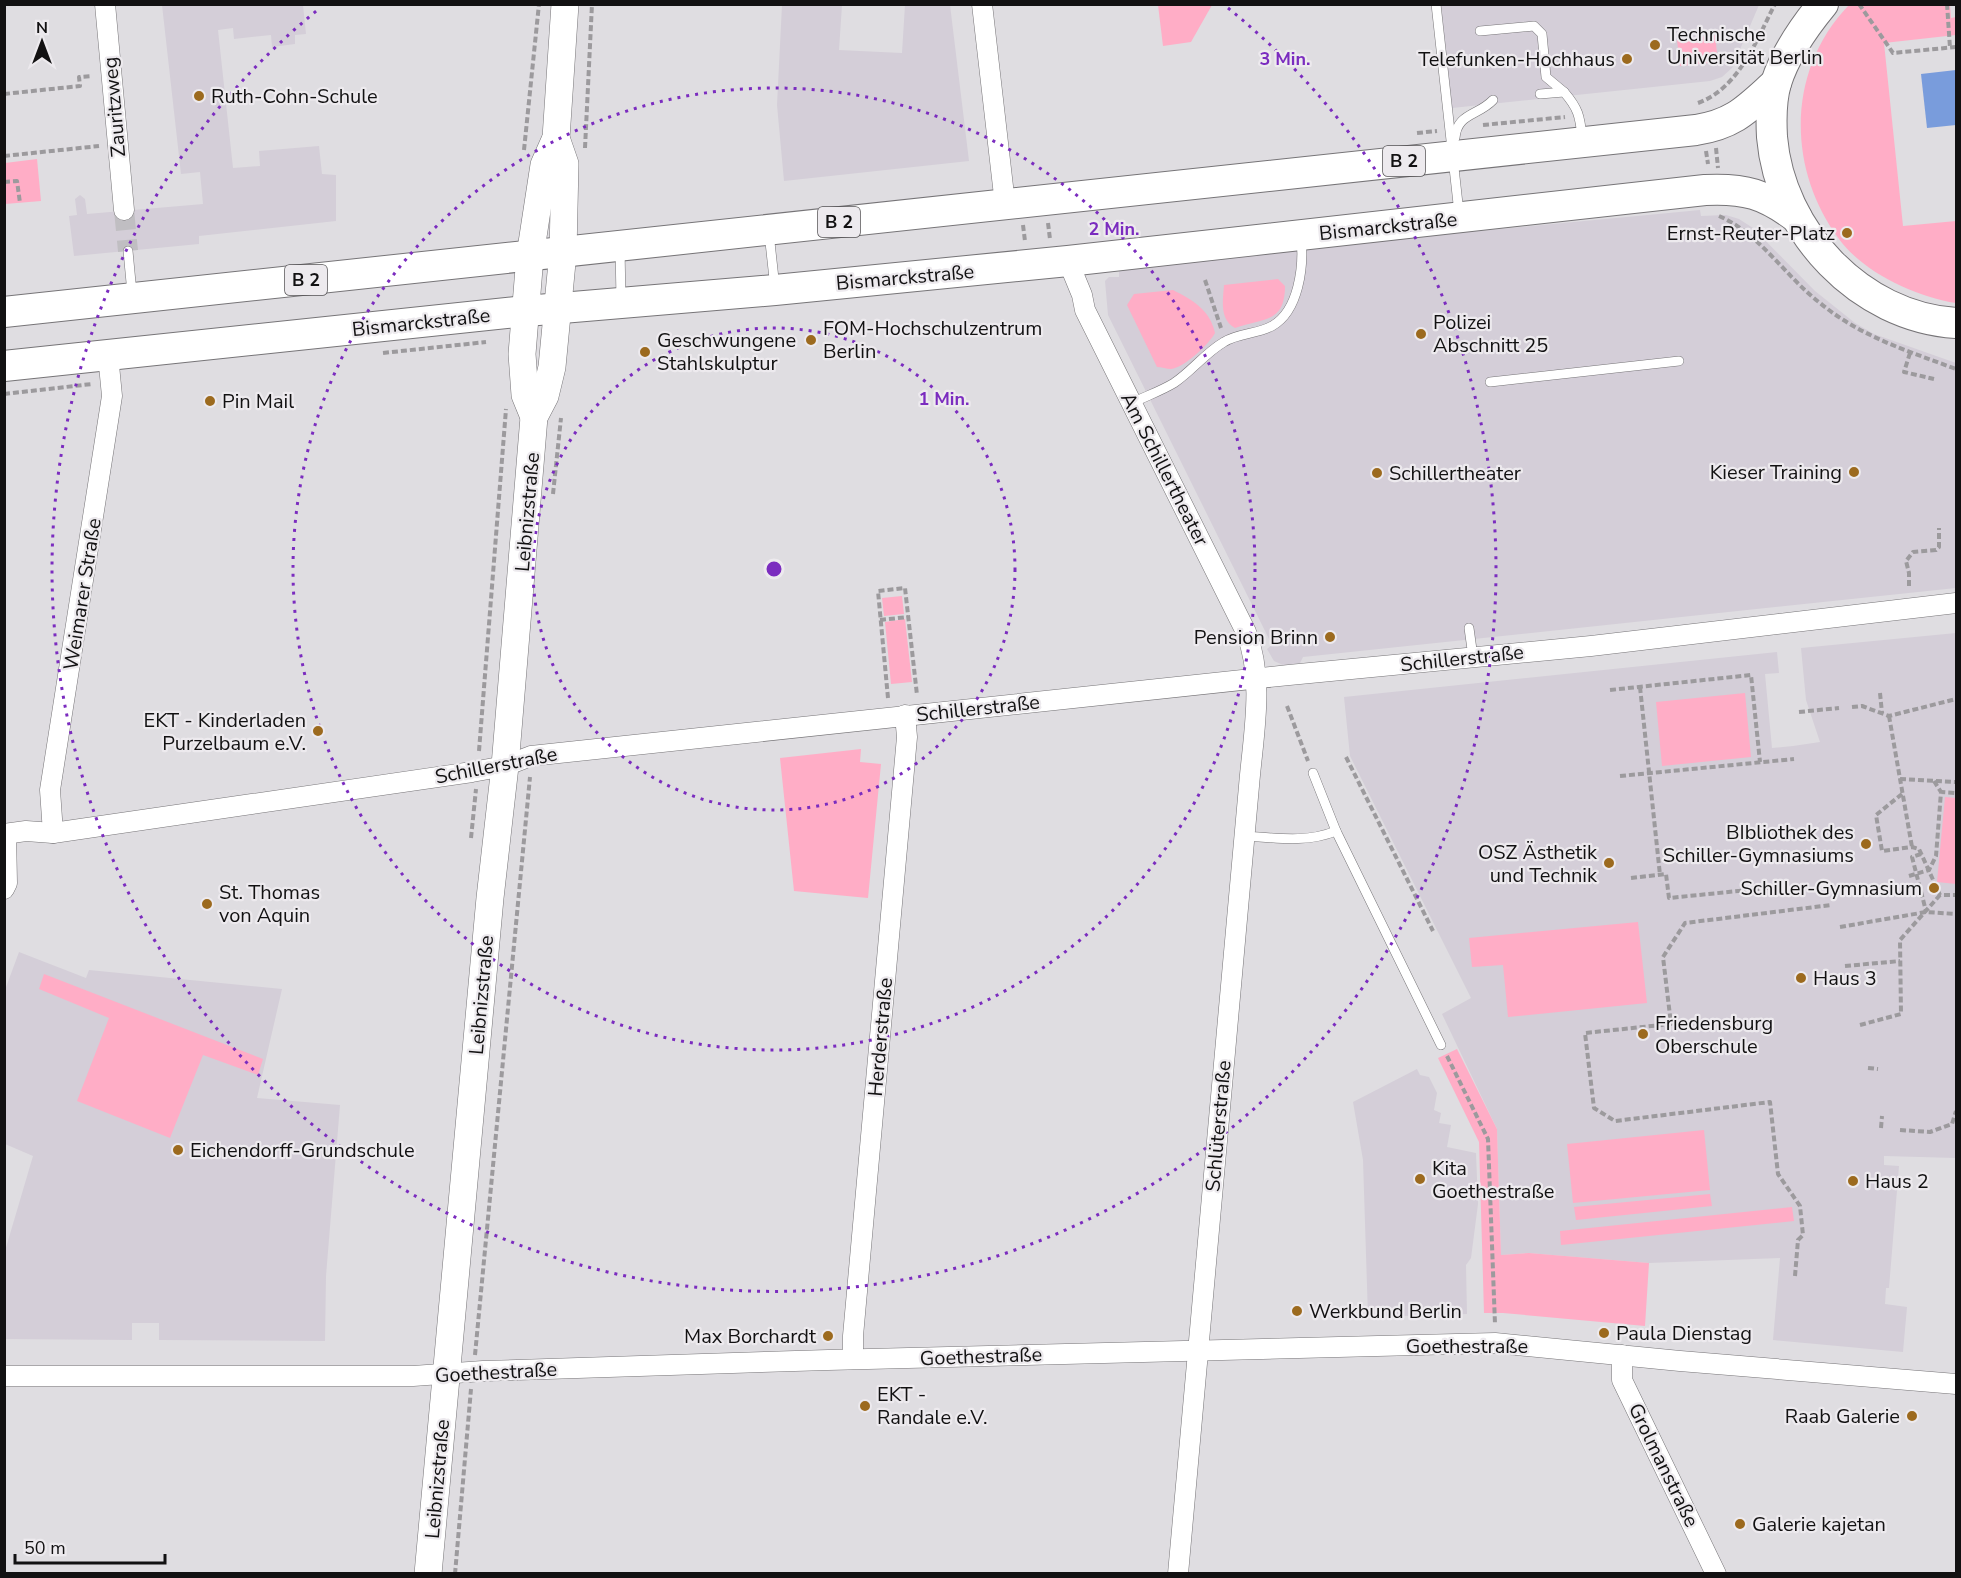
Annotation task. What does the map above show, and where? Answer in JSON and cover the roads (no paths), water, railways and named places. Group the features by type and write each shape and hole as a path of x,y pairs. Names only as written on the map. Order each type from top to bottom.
{"main road":[{"name":"B 2","path":"4,312 1453,156 1581,128 1683,131 1721,125 1737,117 1776,83 1786,60 1816,9"},
{"path":"1776,83 1772,106 1775,157 1783,189 1797,218 1822,254 1851,282 1893,308 1942,321"},
{"name":"Bismarckstraße","path":"4,366 526,311 776,290 1068,261 1720,189 1737,189 1758,195 1772,201 1797,218"}],"street":[{"name":"Zauritzweg","path":"105,4 124,210"},
{"name":"Leibnizstraße","path":"534,417 525,395 522,354 530,256 544,165 556,138 565,4"},
{"path":"982,4 1005,204"},
{"name":"Leibnizstraße","path":"429,1574 492,877 505,766 534,417 545,396 552,367 563,252 565,164 556,138"},
{"name":"Am Schillertheater","path":"1068,261 1082,295 1085,310 1246,632 1252,646 1256,679"},
{"path":"1942,321 1956,337"},
{"name":"Weimarer Straße","path":"53,833 50,790 112,396 108,355"},
{"name":"Schillerstraße","path":"5,834 26,831 53,833 477,771 505,766 531,756 905,715 1591,646 1956,603"},
{"name":"Schlüterstraße","path":"1178,1574 1245,836 1256,679"},
{"name":"Herderstraße","path":"854,1359 854,1324 907,737 905,715"},
{"path":"4,889 7,883 5,834"},
{"name":"Goethestraße","path":"4,1376 413,1377 483,1371 854,1359 1495,1343 1956,1384"},
{"name":"Grolmanstraße","path":"1622,1355 1622,1380 1716,1574"}],"lane":[{"path":"1436,4 1460,219"},
{"path":"1484,33 1534,26 1538,35 1542,78 1564,92 1574,104 1581,128"},
{"path":"1539,94 1564,92"},
{"path":"1453,156 1456,128 1459,122 1493,100"},
{"path":"769,230 776,290"},
{"path":"1132,403 1175,382 1225,340 1272,326 1282,318 1294,299 1299,282 1302,250 1300,236"},
{"path":"620,246 621,302"},
{"path":"128,251 133,298"},
{"path":"1490,382 1679,361"},
{"path":"1469,628 1473,657"},
{"path":"1313,773 1336,831 1441,1045"},
{"path":"1245,836 1319,838 1336,831"}],"water":[{"path":"1956,70 1956,125 1927,128 1921,74"}],"tunnel":[{"path":"124,210 128,251"}],"place":[{"name":"Technische Universität Berlin","path":"1655,45"},
{"name":"Telefunken-Hochhaus","path":"1627,59"},
{"name":"Ruth-Cohn-Schule","path":"199,96"},
{"name":"Ernst-Reuter-Platz","path":"1847,233"},
{"name":"Polizei Abschnitt 25","path":"1421,334"},
{"name":"FOM-Hochschulzentrum Berlin","path":"811,340"},
{"name":"Geschwungene Stahlskulptur","path":"645,352"},
{"name":"Pin Mail","path":"210,401"},
{"name":"Kieser Training","path":"1854,472"},
{"name":"Schillertheater","path":"1377,473"},
{"name":"Pension Brinn","path":"1330,637"},
{"name":"EKT - Kinderladen Purzelbaum e.V.","path":"318,731"},
{"name":"BIbliothek des Schiller-Gymnasiums","path":"1866,844"},
{"name":"OSZ Ästhetik und Technik","path":"1609,863"},
{"name":"Schiller-Gymnasium","path":"1934,888"},
{"name":"St. Thomas von Aquin","path":"207,904"},
{"name":"Haus 3","path":"1801,978"},
{"name":"Friedensburg Oberschule","path":"1643,1034"},
{"name":"Eichendorff-Grundschule","path":"178,1150"},
{"name":"Kita Goethestraße","path":"1420,1179"},
{"name":"Haus 2","path":"1853,1181"},
{"name":"Werkbund Berlin","path":"1297,1311"},
{"name":"Paula Dienstag","path":"1604,1333"},
{"name":"Max Borchardt","path":"828,1336"},
{"name":"EKT - Randale e.V.","path":"865,1406"},
{"name":"Raab Galerie","path":"1912,1416"},
{"name":"Galerie kajetan","path":"1740,1524"}]}
